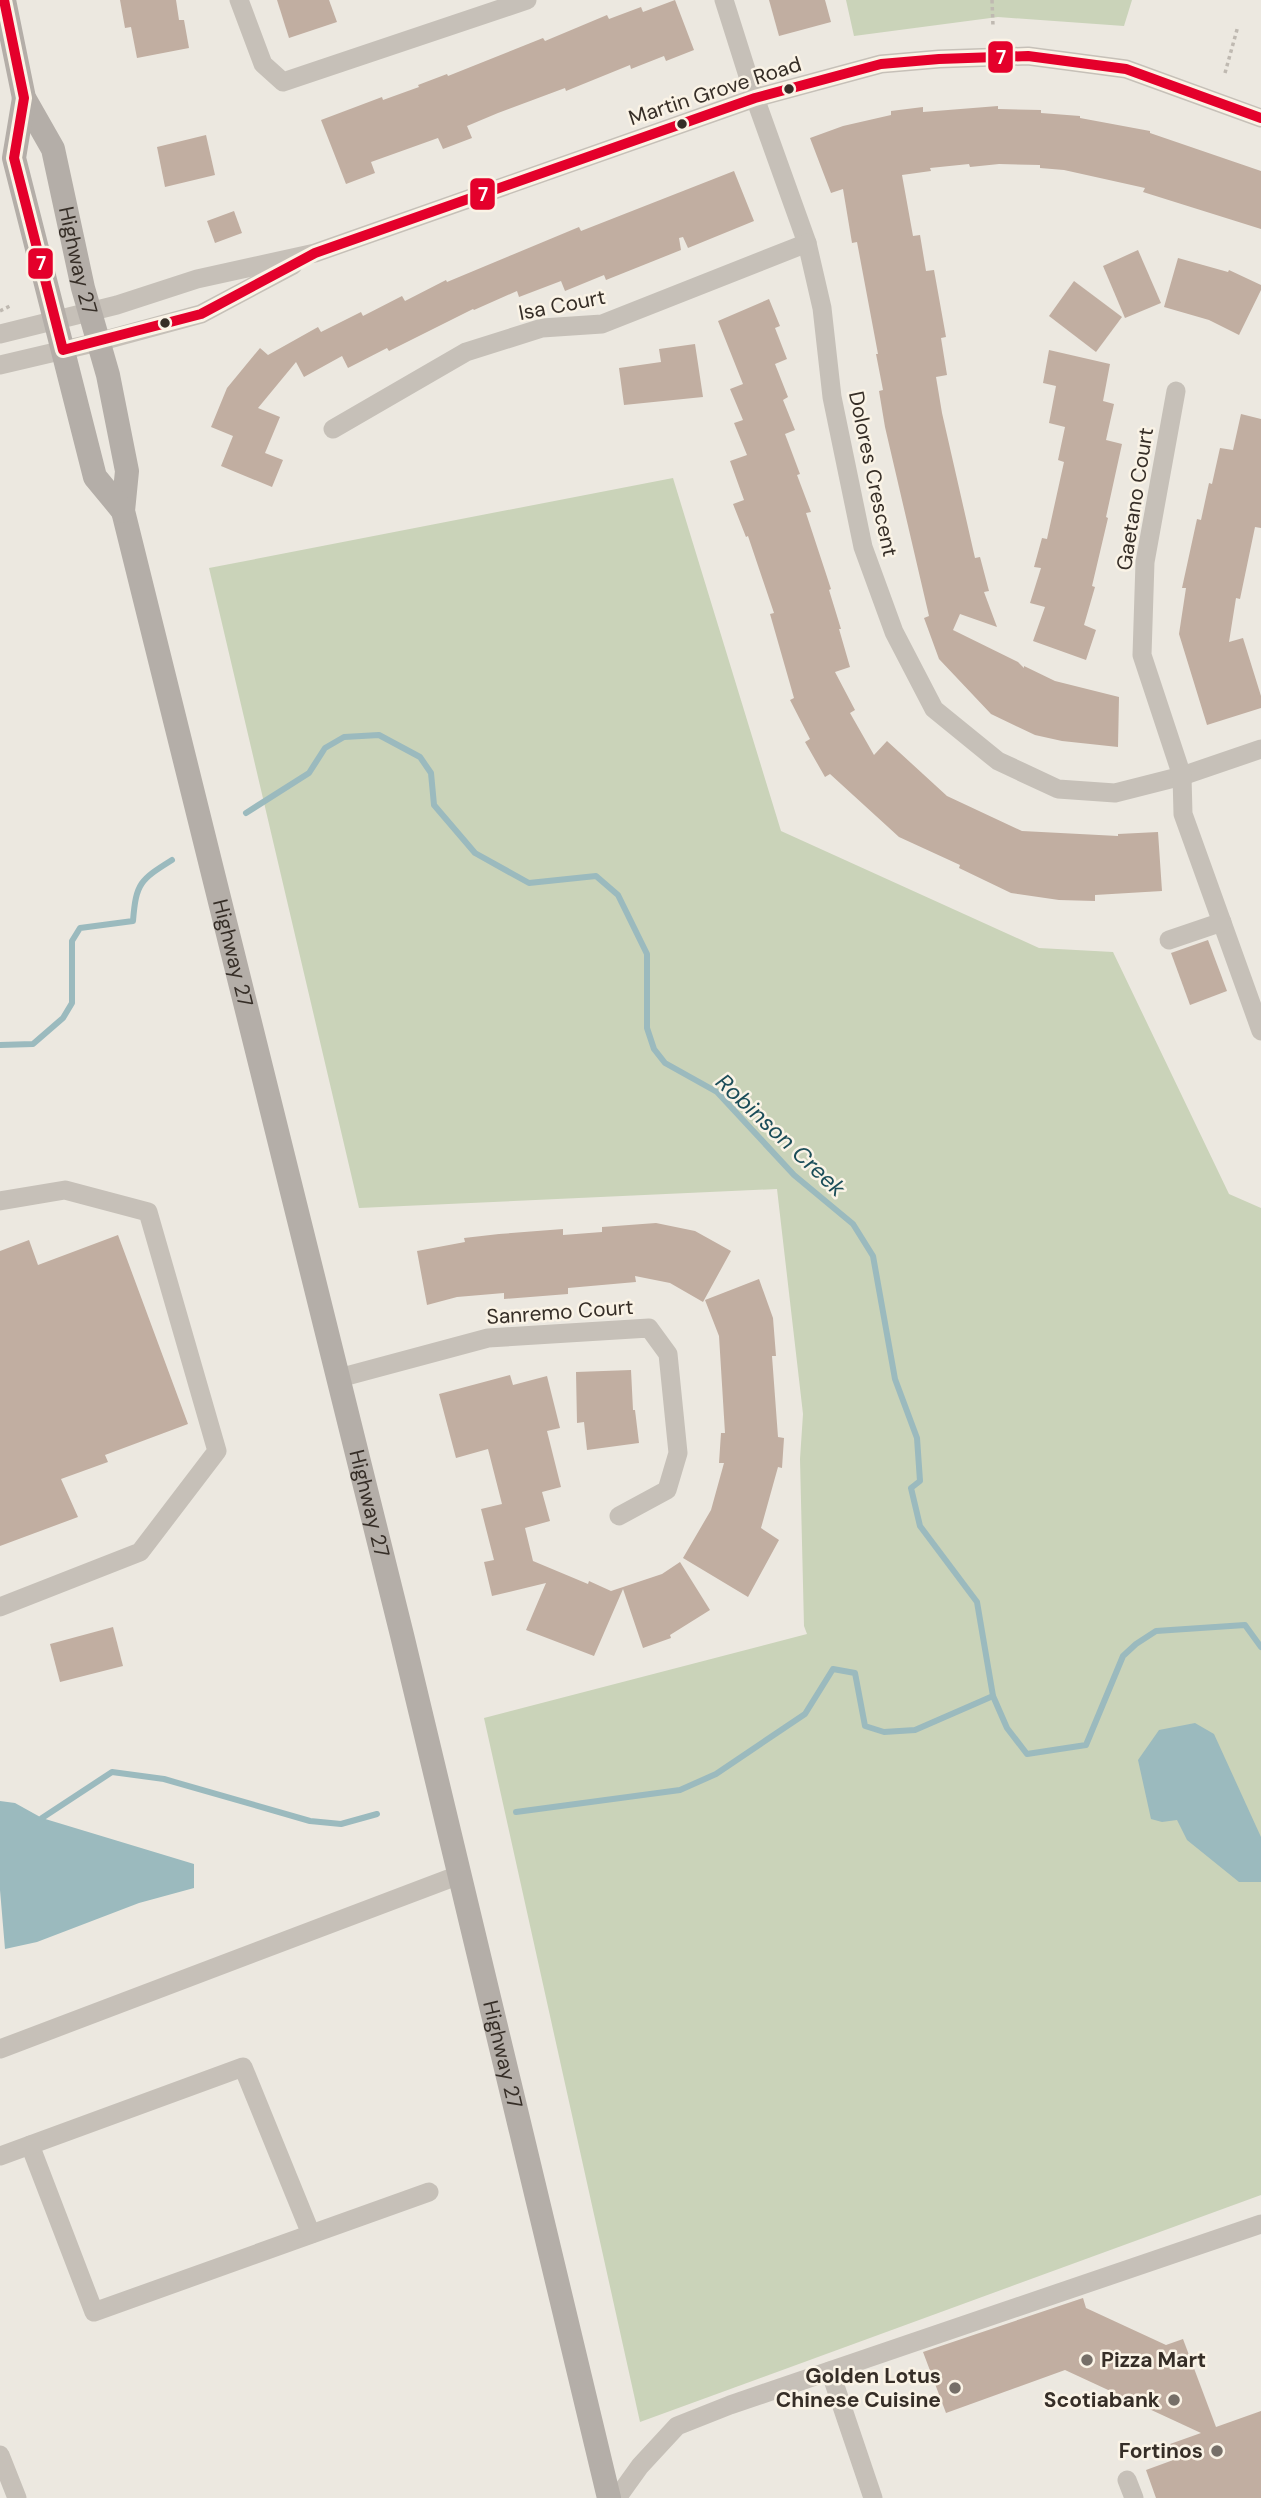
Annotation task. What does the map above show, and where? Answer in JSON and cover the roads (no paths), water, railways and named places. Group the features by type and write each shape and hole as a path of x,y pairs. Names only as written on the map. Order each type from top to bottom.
{"main road":[{"name":"Highway 27","path":"4,0 24,99 53,149 90,312 108,374 127,471 123,511 339,1378 609,2498"},
{"name":"Highway 27","path":"24,99 14,158 95,477 123,511"}],"street":[{"path":"239,0 263,64 283,82 495,5 527,0"},
{"name":"Dolores Crescent","path":"724,0 755,98 807,243 822,308 832,397 863,547 894,632 934,709 998,761 1058,789 1115,793 1182,776 1261,750"},
{"name":"Martin Grove Road","path":"0,334 90,312 197,279 315,253 755,98 881,64 1028,56 1126,69 1261,118"},
{"name":"Isa Court","path":"333,429 466,352 542,328 603,324 807,243"},
{"name":"Martin Grove Road","path":"0,365 201,314 315,253"},
{"name":"Gaetano Court","path":"1176,391 1145,562 1142,655 1182,776 1182,814 1261,1031"},
{"path":"1169,940 1222,922"},
{"path":"0,1201 65,1190 148,1212 217,1451 140,1552 0,1606"},
{"name":"Sanremo Court","path":"339,1378 488,1338 649,1328 668,1354 678,1453 667,1490 619,1516"},
{"path":"0,2049 459,1875"},
{"path":"0,2157 243,2067 311,2234"},
{"path":"30,2145 94,2312 429,2192"},
{"path":"617,2498 640,2466 677,2426 730,2405 1261,2224"},
{"path":"830,2371 873,2498"},
{"path":"0,2455 17,2498"}],"water":[{"path":"1195,1723 1214,1734 1261,1837 1261,1882 1239,1882 1187,1840 1177,1820 1162,1822 1151,1819 1138,1760 1159,1730"},
{"path":"0,1801 15,1803 42,1818 194,1864 194,1888 139,1903 37,1942 5,1949 0,1890"}],"waterway":[{"name":"Robinson Creek","path":"246,813 309,773 325,748 344,737 379,735 420,757 431,773 434,805 475,853 529,883 596,876 618,895 647,954 647,1028 654,1049 665,1063 717,1092 794,1175 853,1224 873,1256 895,1379 917,1438 920,1481 911,1488 920,1526 977,1602 993,1696 1007,1728 1027,1754 1086,1745 1123,1656 1156,1631 1245,1625 1261,1647"},
{"name":"Robinson Creek","path":"0,1045 33,1044 63,1018 72,1003 72,941 80,928 133,921 138,890 146,878 172,860"},
{"path":"516,1812 680,1790 716,1774 805,1714 833,1669 855,1673 865,1726 884,1732 915,1730 993,1696"},
{"path":"42,1818 112,1772 164,1779 310,1821 341,1824 377,1814"}],"place":[{"name":"Pizza Mart","path":"1087,2360"},
{"name":"Golden Lotus Chinese Cuisine","path":"955,2388"},
{"name":"Scotiabank","path":"1174,2400"},
{"name":"Fortinos","path":"1217,2451"}]}
